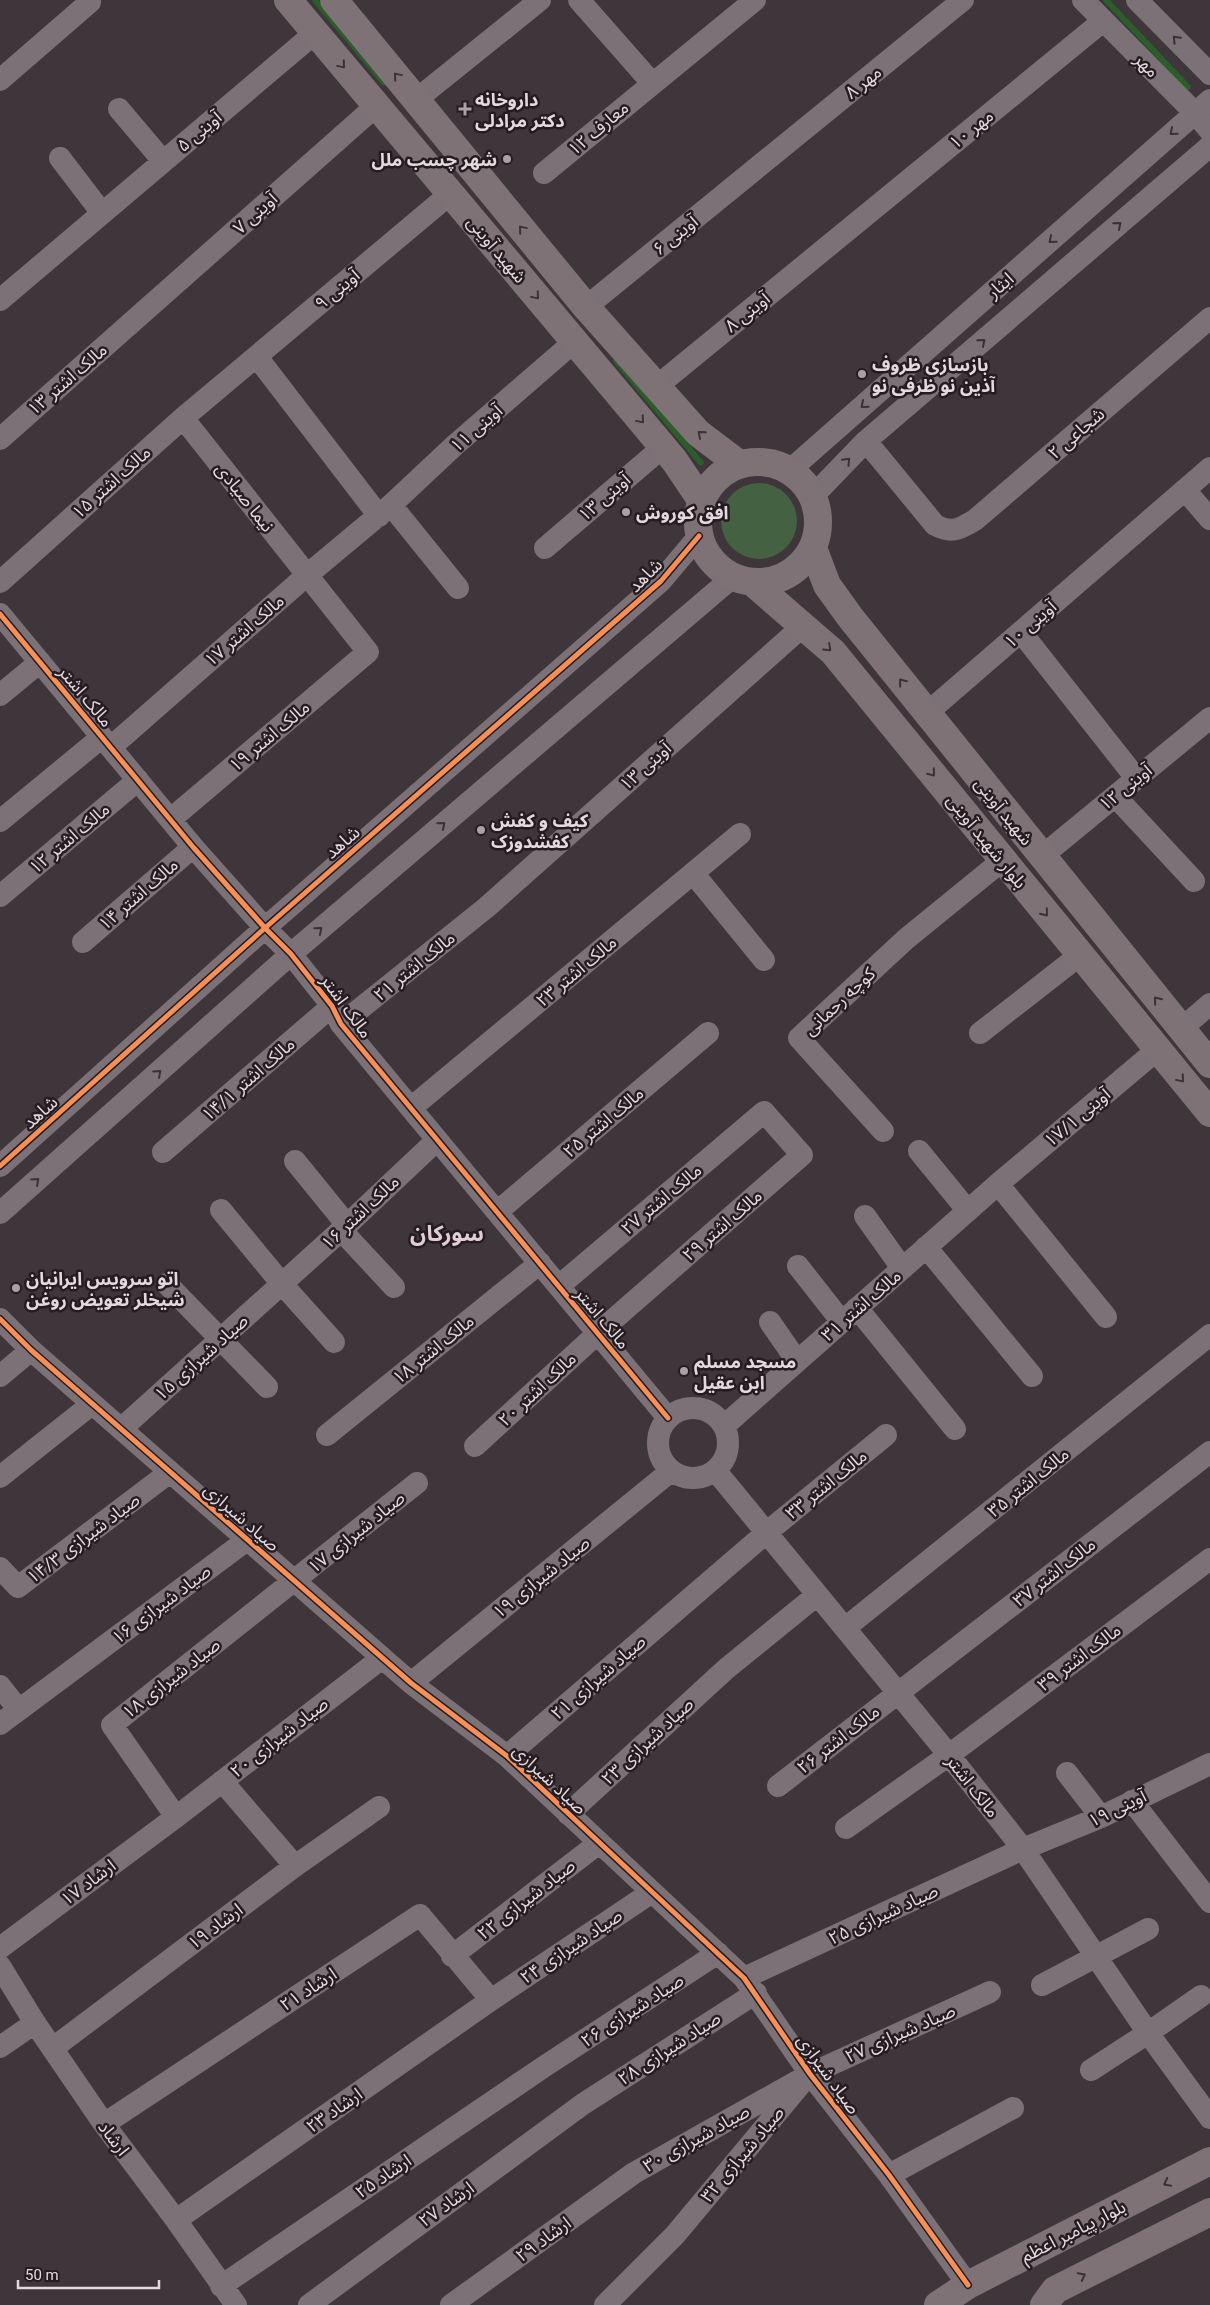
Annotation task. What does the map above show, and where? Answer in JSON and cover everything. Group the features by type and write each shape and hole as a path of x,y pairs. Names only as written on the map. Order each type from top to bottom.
{"main road":[{"name":"شهید آوینی","path":"288,0 663,447 701,500"},
{"name":"شهید آوینی","path":"334,0 586,307 698,433 739,464"},
{"path":"757,461 774,463 790,470 800,477 813,496 818,513 818,531 812,548 802,564 787,575 770,581 742,580 711,560 699,536 697,518 701,500 710,484 723,472 739,464 757,461"},
{"name":"شهید آوینی","path":"812,548 826,585 926,713 1210,1064"},
{"name":"بلوار شهید آوینی","path":"742,580 803,626 833,652 1210,1113"},
{"name":"بلوار پیامبر اعظم","path":"938,2305 968,2284 1210,2161"},
{"path":"1044,2305 1055,2290 1210,2212"}],"street":[{"path":"417,99 540,0"},
{"path":"579,0 652,83"},
{"name":"معارف ۱۲","path":"544,173 756,0"},
{"name":"مهر ۸","path":"763,163 963,0"},
{"name":"مهر","path":"1083,0 1103,21 1203,107 1210,131"},
{"path":"1138,0 1210,74"},
{"path":"0,80 90,2"},
{"name":"مهر ۱۰","path":"838,237 1103,21"},
{"name":"۵ آوینی","path":"0,300 315,33"},
{"name":"۷ آوینی","path":"134,320 376,106"},
{"name":"ایثار","path":"790,470 1203,107"},
{"path":"119,109 163,162"},
{"name":"ایثار","path":"813,496 866,441 1210,146"},
{"path":"60,158 102,213"},
{"name":"۶ آوینی","path":"586,307 763,163"},
{"name":"۹ آوینی","path":"224,385 450,194"},
{"name":"۸ آوینی","path":"656,386 838,237"},
{"name":"شجاعی ۲","path":"866,441 936,525 947,531 957,530 975,520 1210,318"},
{"name":"مالک اشتر ۱۳","path":"0,439 134,320"},
{"name":"۱۱ آوینی","path":"385,510 455,445 574,342"},
{"path":"257,357 385,510 458,588"},
{"name":"مالک اشتر ۱۵","path":"0,582 183,418 224,385"},
{"name":"نیما صیادی","path":"183,418 306,576 368,652"},
{"name":"۱۳ آوینی","path":"545,548 663,447"},
{"name":"۱۰ آوینی","path":"926,713 1210,468"},
{"path":"1185,490 1210,519"},
{"name":"مالک اشتر ۱۷","path":"0,820 106,742 385,510"},
{"name":"شاهد","path":"0,1166 265,928 662,581 699,536"},
{"path":"0,1213 291,954 742,580"},
{"name":"مالک اشتر","path":"0,614 194,847 265,928 291,954 411,1108 668,1418"},
{"name":"آوینی ۱۳","path":"487,907 803,626"},
{"path":"1021,632 1136,778"},
{"name":"مالک اشتر ۱۹","path":"171,819 368,652"},
{"path":"0,695 40,662"},
{"name":"۱۲ آوینی","path":"1041,856 1210,718"},
{"name":"مالک اشتر ۱۲","path":"0,896 138,780"},
{"path":"1114,796 1194,881"},
{"name":"مالک اشتر ۲۳","path":"411,1108 740,834"},
{"name":"مالک اشتر ۱۴","path":"83,942 194,847"},
{"name":"کوچه رحمانی","path":"883,1132 799,1038 906,939 1003,860"},
{"path":"693,873 764,960"},
{"name":"مالک اشتر ۲۱","path":"337,1015 487,907"},
{"path":"980,1033 1080,955"},
{"path":"1181,1029 1210,1004"},
{"name":"مالک اشتر ۱۴/۱","path":"163,1152 337,1015"},
{"name":"مالک اشتر ۲۵","path":"497,1212 708,1033"},
{"name":"آوینی ۱۷/۱","path":"998,1184 1157,1050"},
{"name":"مالک اشتر ۲۷","path":"559,1286 764,1112"},
{"name":"مالک اشتر ۲۹","path":"598,1333 802,1155 764,1112"},
{"name":"مالک اشتر ۱۶","path":"282,1284 437,1140"},
{"path":"919,1151 968,1210"},
{"path":"295,1160 344,1228 394,1287"},
{"path":"998,1184 1106,1317"},
{"name":"مالک اشتر ۳۱","path":"724,1426 998,1184"},
{"path":"221,1210 282,1284 334,1342"},
{"path":"865,1216 902,1268"},
{"path":"926,1247 1032,1376"},
{"name":"مالک اشتر ۱۸","path":"327,1435 540,1263"},
{"path":"798,1266 849,1315 955,1429"},
{"path":"167,1284 267,1387"},
{"name":"صیاد شیرازی ۱۵","path":"120,1429 282,1284"},
{"name":"صیاد شیرازی","path":"0,1320 120,1429 411,1683 507,1756 718,1953 750,1986 810,2074 890,2175 968,2284"},
{"path":"770,1322 797,1360"},
{"name":"مالک اشتر ۲۰","path":"476,1446 598,1333"},
{"name":"مالک اشتر ۳۵","path":"845,1628 1210,1335"},
{"path":"0,1376 31,1350"},
{"path":"0,1477 92,1404"},
{"path":"687,1408 698,1408 717,1417 724,1426 728,1444 726,1454 715,1470 705,1476 693,1478 682,1476 671,1471 663,1462 659,1451 658,1439 661,1428 668,1418 687,1408"},
{"name":"مالک اشتر ۳۳","path":"690,1599 766,1533 886,1435"},
{"name":"مالک اشتر ۳۷","path":"898,1692 1210,1452"},
{"name":"مالک اشتر","path":"715,1470 898,1692 1023,1849 1148,2033 1210,2118"},
{"name":"صیاد شیرازی ۱۹","path":"411,1683 671,1471"},
{"name":"صیاد شیرازی ۱۴/۳","path":"0,1568 18,1587 170,1472"},
{"name":"صیاد شیرازی ۱۷","path":"295,1582 417,1482"},
{"name":"صیاد شیرازی ۱۶","path":"0,1724 246,1540"},
{"name":"مالک اشتر ۳۹","path":"846,1828 949,1755 1210,1559"},
{"name":"صیاد شیرازی ۱۸","path":"176,1817 112,1725 295,1582"},
{"name":"صیاد شیرازی ۲۳","path":"568,1814 726,1669 817,1594"},
{"name":"صیاد شیرازی ۲۱","path":"507,1756 690,1599"},
{"name":"صیاد شیرازی ۲۰","path":"176,1817 382,1658"},
{"path":"0,1686 19,1710"},
{"name":"مالک اشتر ۲۶","path":"778,1786 898,1692"},
{"name":"آوینی ۱۹","path":"1023,1849 1101,1817 1132,1801 1208,1769"},
{"path":"1067,1773 1101,1817"},
{"path":"222,1781 295,1866"},
{"path":"1132,1801 1210,1902"},
{"name":"ارشاد ۱۹","path":"53,2048 295,1866 379,1807"},
{"name":"ارشاد ۱۷","path":"0,1948 176,1817"},
{"name":"صیاد شیرازی ۲۲","path":"452,1956 599,1843"},
{"name":"صیاد شیرازی ۲۵","path":"750,1986 1023,1849"},
{"name":"صیاد شیرازی ۲۴","path":"491,2000 652,1892"},
{"name":"ارشاد ۲۱","path":"104,2124 420,1915 452,1956 491,2000"},
{"path":"1042,1985 1148,1929"},
{"name":"صیاد شیرازی ۲۶","path":"545,2066 718,1953"},
{"name":"ارشاد","path":"0,1966 35,2024 104,2124 176,2220 236,2305"},
{"name":"صیاد شیرازی ۲۸","path":"583,2104 750,1986"},
{"name":"صیاد شیرازی ۲۷","path":"810,2074 990,1992"},
{"path":"1091,2070 1201,1996"},
{"name":"ارشاد ۲۳","path":"176,2220 491,2000"},
{"path":"0,2047 35,2024"},
{"name":"ارشاد ۲۵","path":"221,2286 545,2066"},
{"name":"صیاد شیرازی ۳۰","path":"634,2173 810,2074"},
{"name":"صیاد شیرازی ۳۲","path":"605,2305 675,2235 810,2074"},
{"name":"ارشاد ۲۷","path":"309,2305 583,2104"},
{"path":"890,2175 1014,2108"},
{"name":"ارشاد ۲۹","path":"451,2305 634,2173"}],"green space":[{"path":"752,483 766,483 780,489 791,500 797,514 794,536 786,548 766,559 752,559 738,553 727,542 721,528 721,514 727,500 738,489"}],"waterway":[{"path":"315,0 384,83"},
{"path":"1106,0 1188,87"},
{"path":"616,361 701,463"}],"cycle path":[{"path":"0,1166 265,928 661,581 699,536"},
{"path":"0,614 193,847 265,928 291,954 332,1006 341,1024 668,1418"},
{"path":"0,1319 31,1350 411,1683 507,1756 744,1978 810,2074 889,2175 968,2285"}],"place":[{"name":"داروخانه دکتر مرادلی","path":"465,109"},
{"name":"شهر چسب ملل","path":"507,159"},
{"name":"بازسازی ظروف آذین نو ظرفی نو","path":"862,374"},
{"name":"افق کوروش","path":"626,512"},
{"name":"کیف و کفش کفشدوزک","path":"481,830"},
{"name":"اتو سرویس ایرانیان شیخلر تعویض روغن","path":"16,1288"},
{"name":"مسجد مسلم ابن عقیل","path":"684,1371"}],"district":[{"name":"سورکان","path":"447,1233"}]}
